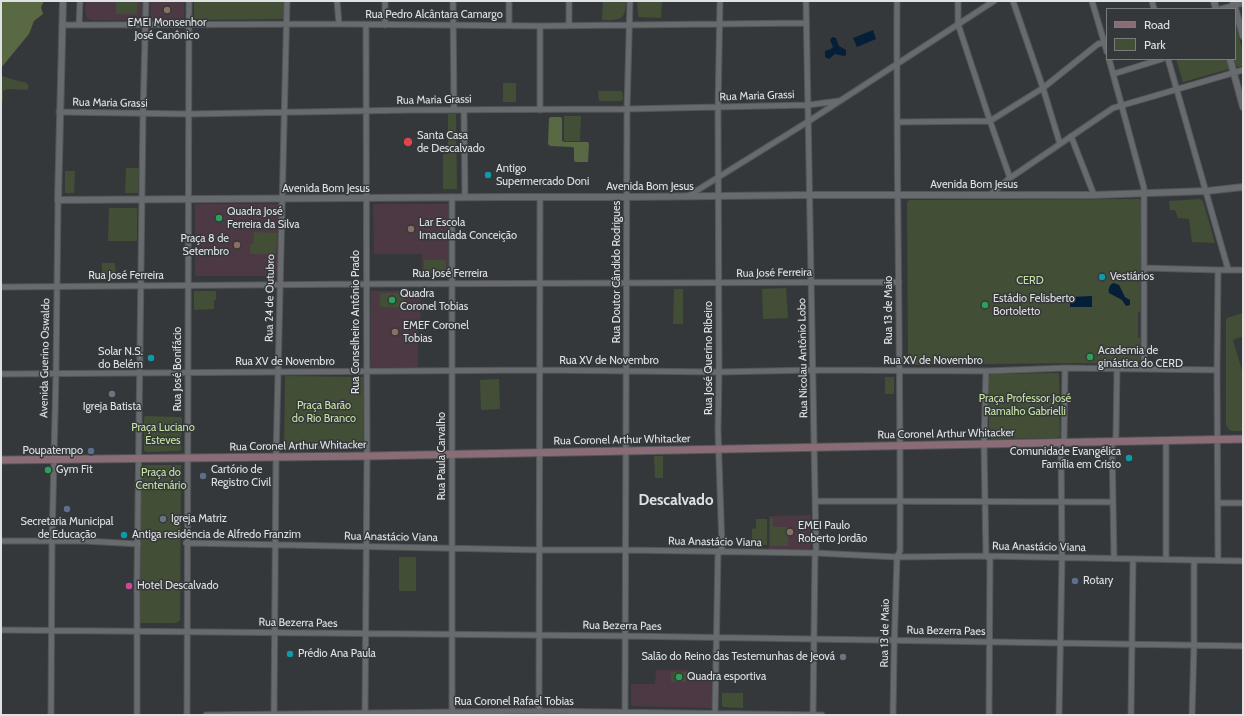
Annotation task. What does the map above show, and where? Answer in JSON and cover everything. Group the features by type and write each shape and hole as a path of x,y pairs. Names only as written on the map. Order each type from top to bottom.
{"main road":[{"name":"Rua Coronel Arthur Whitacker","path":"1,460 626,452 1243,439"}],"street":[{"name":"Avenida Guerino Oswaldo","path":"51,715 53,459 56,373 59,112 63,1"},
{"path":"79,25 80,1"},
{"path":"137,715 143,114 146,1"},
{"name":"Rua José Bonifácio","path":"187,715 186,543 189,1"},
{"name":"Rua 24 de Outubro","path":"274,714 276,457 287,1"},
{"path":"337,1 339,24"},
{"path":"385,1 385,25"},
{"path":"453,1 454,110"},
{"path":"509,25 510,1"},
{"path":"569,1 569,25"},
{"name":"Rua Doutor Cândido Rodrigues","path":"625,712 627,109 630,1"},
{"name":"Rua José Querino Ribeiro","path":"716,714 718,553 722,548 718,450 718,108 720,1"},
{"name":"Rua Nicolau Antônio Lobo","path":"806,1 816,501 813,715"},
{"name":"Rua 13 de Maio","path":"894,715 894,640 897,557 900,551 901,446 899,370 897,1"},
{"path":"958,1 958,24 1010,178"},
{"path":"687,197 809,121 994,1"},
{"path":"1013,1 1043,88 1060,144"},
{"path":"898,122 990,120 1043,88 1098,44 1106,42 1092,1"},
{"path":"1223,8 1234,3 1243,3"},
{"path":"1236,10 1243,36"},
{"name":"Rua Pedro Alcântara Camargo","path":"62,25 339,24 453,26 630,26 806,23"},
{"name":"Rua Conselheiro Antônio Prado","path":"365,714 364,633 367,456 366,25"},
{"path":"540,26 540,110"},
{"path":"1109,60 1144,188 1144,369"},
{"path":"1113,74 1159,60"},
{"path":"1168,60 1207,191 1228,269"},
{"path":"1230,60 1243,107"},
{"path":"990,195 1010,178 1113,108 1243,70"},
{"name":"Rua Maria Grassi","path":"59,112 189,114 718,108 808,105 839,101"},
{"path":"464,110 465,197"},
{"path":"1071,136 1094,195"},
{"name":"Avenida Bom Jesus","path":"58,200 452,197 719,197 810,195 1094,195 1207,191 1243,187"},
{"name":"Rua Paula Carvalho","path":"452,197 452,713"},
{"path":"539,713 540,197"},
{"path":"1144,268 1243,270"},
{"path":"1218,270 1218,560"},
{"name":"Rua José Ferreira","path":"1,287 899,282"},
{"path":"1060,715 1062,558 1061,446 1064,443 1065,368"},
{"name":"Rua XV de Novembro","path":"1,374 539,370 719,372 813,370 986,371 1065,368 1217,370"},
{"path":"1114,558 1112,445 1115,442 1117,369"},
{"path":"986,371 984,502 986,556 990,559 989,715"},
{"path":"1166,441 1166,559"},
{"path":"816,501 1113,502"},
{"path":"1218,503 1243,503"},
{"path":"1,541 138,544"},
{"name":"Rua Anastácio Viana","path":"186,543 366,548 626,550 718,553 815,553 897,557 986,556 1243,561"},
{"path":"1131,715 1133,559"},
{"path":"1192,715 1194,561"},
{"name":"Rua Bezerra Paes","path":"1,630 137,630 187,632 626,636 1243,646"},
{"name":"Rua Coronel Rafael Tobias","path":"206,715 625,712 822,715"}],"shaded area":[{"path":"86,1 142,1 142,18 140,20 91,20 87,18 85,13"},
{"name":"EMEI Monsenhor José Canônico","path":"151,1 184,1 184,18 181,21 150,20"},
{"name":"Praça 8 de Setembro","path":"195,204 279,204 278,276 195,276"},
{"name":"Lar Escola Imaculada Conceição","path":"373,204 448,204 448,275 422,275 422,254 374,254"},
{"name":"EMEF Coronel Tobias","path":"371,291 420,291 421,328 418,329 418,367 371,367"},
{"name":"EMEI Paulo Roberto Jordão","path":"811,515 811,549 769,549 769,516"},
{"path":"656,670 689,670 690,681 713,681 713,706 711,708 631,705 631,684 655,684"}],"green space":[{"path":"1,1 44,1 41,7 43,14 34,21 29,34 1,68"},
{"path":"116,1 137,1 137,14 116,14"},
{"path":"194,1 284,1 284,17 282,19 196,20 194,18"},
{"path":"603,1 626,1 623,16 614,20 602,20"},
{"path":"637,1 662,1 661,18 639,17"},
{"path":"1236,27 1243,52 1243,66 1236,66 1234,60 1236,60"},
{"path":"1176,60 1227,60 1229,69 1183,82"},
{"path":"1,76 25,82 29,86 27,90 8,89 3,91 1,106"},
{"path":"503,83 516,83 516,102 503,102"},
{"path":"598,91 622,91 623,99 621,101 599,101"},
{"path":"448,114 456,114 457,189 443,189 443,154 448,154"},
{"path":"564,116 581,116 580,141 565,141"},
{"path":"561,117 562,119 562,141 588,142 588,162 575,162 574,148 572,147 550,146 548,144 549,118"},
{"path":"126,168 139,168 138,193 125,193"},
{"path":"65,171 75,171 74,193 65,193"},
{"name":"CERD","path":"1139,199 1141,201 1140,312 1138,313 1140,360 1136,364 1075,363 910,365 908,362 907,203 909,200"},
{"path":"1200,199 1203,201 1215,243 1192,242 1189,219 1178,218 1175,210 1170,210 1169,201"},
{"path":"109,208 137,208 137,241 108,241"},
{"path":"254,232 277,233 276,254 250,254 250,244 253,244"},
{"path":"424,260 446,260 446,273 424,273"},
{"path":"102,263 115,263 116,278 102,279"},
{"path":"786,288 788,318 763,319 762,289"},
{"path":"674,289 683,289 683,324 673,324"},
{"path":"194,291 216,291 214,309 194,310"},
{"name":"Quadra Coronel Tobias","path":"380,293 404,293 404,307 380,307"},
{"path":"1243,313 1243,336 1233,340 1243,374 1243,431 1235,431 1228,429 1226,424 1226,320 1227,318"},
{"name":"Praça Professor José Ramalho Gabrielli","path":"1059,373 1060,435 1058,438 991,439 989,436 989,376 991,374"},
{"name":"Praça Barão do Rio Branco","path":"285,376 363,377 363,449 284,449"},
{"path":"885,377 894,377 894,394 885,394"},
{"path":"499,379 500,409 481,410 480,380"},
{"name":"Praça Luciano Esteves","path":"145,416 182,418 181,450 146,452 144,450"},
{"path":"654,456 663,456 663,478 655,478"},
{"name":"Praça do Centenário","path":"181,465 180,620 176,623 140,622 141,468 142,466"},
{"path":"773,518 773,527 788,527 788,546 770,546 770,519"},
{"path":"756,519 767,519 767,545 752,545 752,529 756,528"},
{"path":"399,557 416,557 416,591 399,591"},
{"name":"Quadra esportiva","path":"671,672 686,672 686,682 671,682"},
{"path":"722,693 743,693 743,708 722,706"}],"water":[{"path":"873,30 876,39 857,47 853,38"},
{"path":"832,37 836,38 839,46 846,50 846,55 835,54 829,59 825,57 825,51 833,47 830,40"},
{"path":"1114,283 1119,285 1125,297 1130,300 1130,305 1126,306 1122,300 1109,293 1111,284"},
{"path":"1092,296 1092,307 1070,307 1070,297"}],"place":[{"name":"EMEI Monsenhor José Canônico","path":"167,10"},
{"name":"Santa Casa de Descalvado","path":"408,142"},
{"name":"Antigo Supermercado Doni","path":"488,175"},
{"name":"Quadra José Ferreira da Silva","path":"219,218"},
{"name":"Lar Escola Imaculada Conceição","path":"411,229"},
{"name":"Praça 8 de Setembro","path":"237,245"},
{"name":"Vestiários","path":"1102,277"},
{"name":"Quadra Coronel Tobias","path":"392,300"},
{"name":"Estádio Felisberto Bortoletto","path":"985,305"},
{"name":"EMEF Coronel Tobias","path":"395,332"},
{"name":"Academia de ginástica do CERD","path":"1090,357"},
{"name":"Solar N.S. do Belém","path":"151,358"},
{"name":"Igreja Batista","path":"112,394"},
{"name":"Poupatempo","path":"91,451"},
{"name":"Comunidade Evangélica Família em Cristo","path":"1129,458"},
{"name":"Gym Fit","path":"48,470"},
{"name":"Cartório de Registro Civil","path":"203,476"},
{"name":"Secretaria Municipal de Educação","path":"67,509"},
{"name":"Igreja Matriz","path":"163,519"},
{"name":"EMEI Paulo Roberto Jordão","path":"790,532"},
{"name":"Antiga residência de Alfredo Franzim","path":"124,535"},
{"name":"Rotary","path":"1075,581"},
{"name":"Hotel Descalvado","path":"129,586"},
{"name":"Prédio Ana Paula","path":"290,654"},
{"name":"Salão do Reino das Testemunhas de Jeová","path":"843,657"},
{"name":"Quadra esportiva","path":"679,677"}],"district":[{"name":"Descalvado","path":"676,501"}]}
